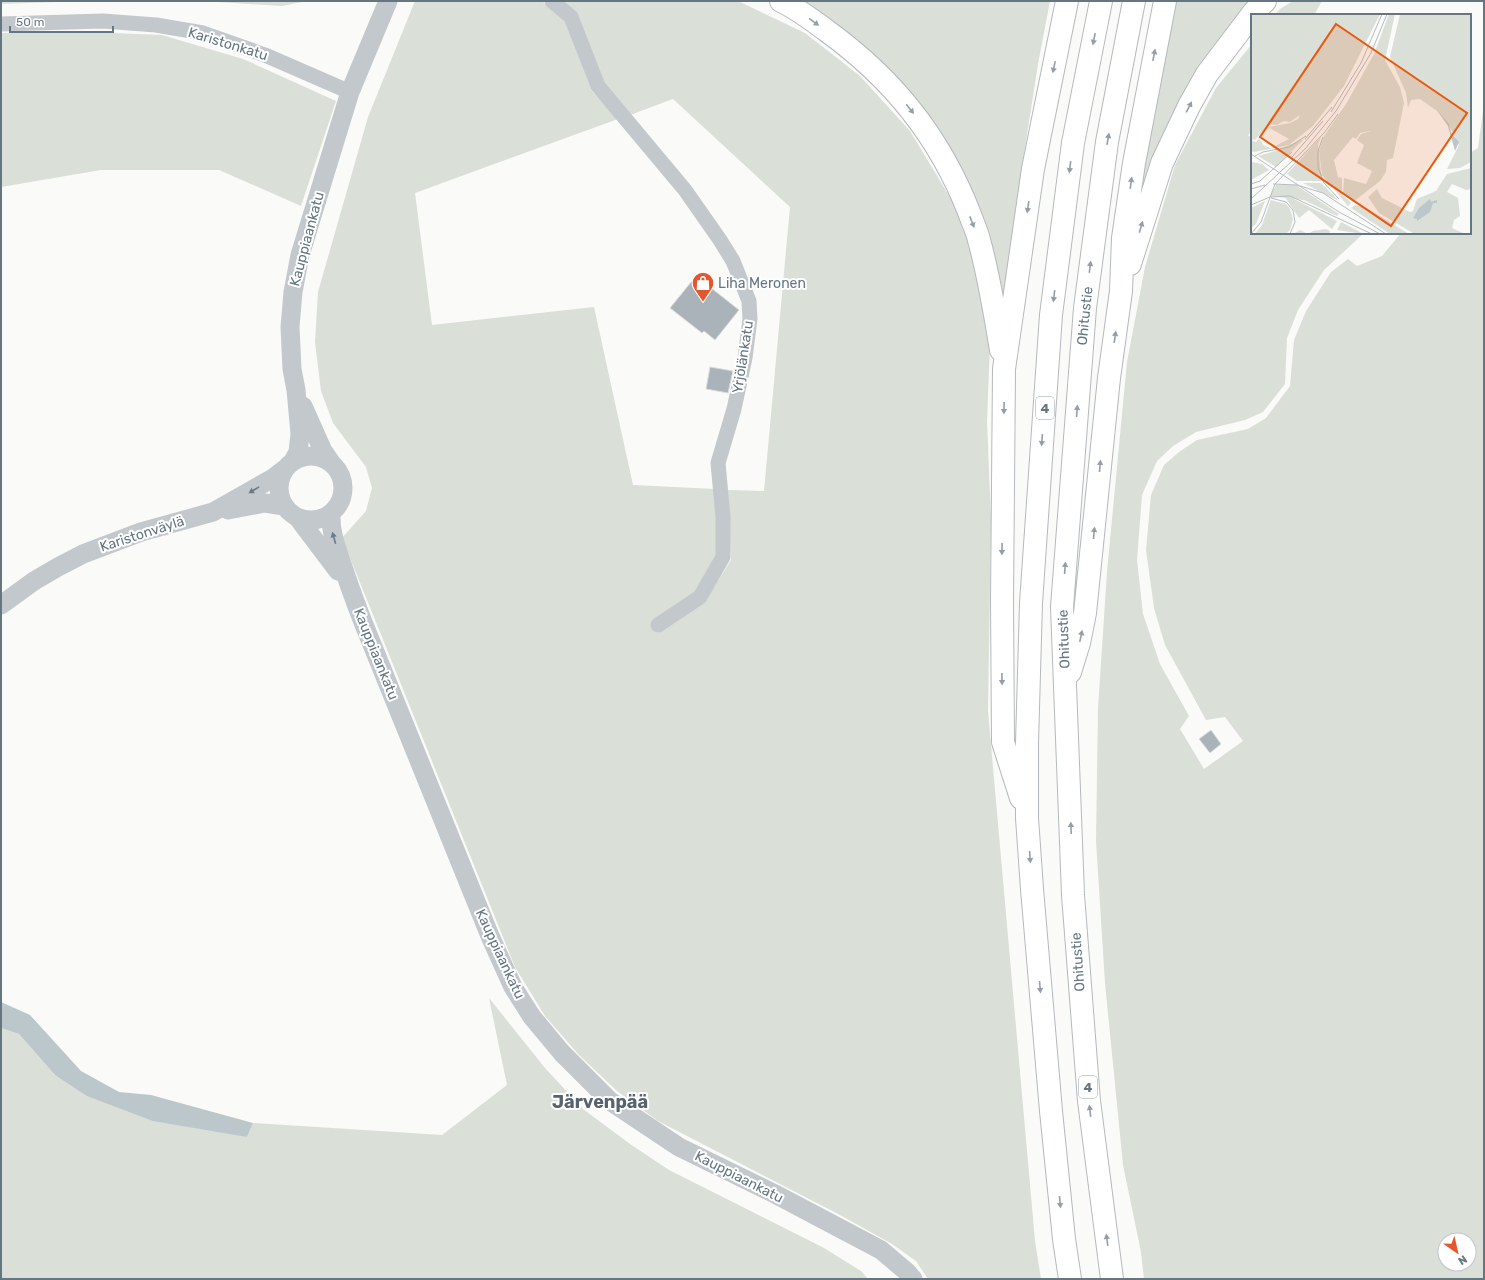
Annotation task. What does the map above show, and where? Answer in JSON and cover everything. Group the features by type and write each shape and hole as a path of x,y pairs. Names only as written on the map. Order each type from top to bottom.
{"highway":[{"path":"781,1 798,9 839,40 876,71 910,108 939,149 962,195 979,239 988,278 1004,369"},
{"path":"1027,818 1003,742 1002,602 1004,369 1033,169 1067,1"},
{"name":"4","path":"1070,1279 1064,1239 1051,1111 1027,818 1030,603 1051,315 1073,143 1101,1"},
{"name":"Ohitustie","path":"1112,1279 1089,1093 1073,895 1062,607 1085,308 1107,142 1134,1"},
{"path":"1066,686 1079,642 1085,613 1109,378 1121,291 1123,238 1134,163 1165,1"},
{"path":"1252,14 1265,1"},
{"path":"1121,291 1162,163 1189,106 1207,74 1251,16"}],"street":[{"path":"350,92 388,1"},
{"name":"Yrjölänkatu","path":"552,1 571,17 598,86 685,190 720,240 733,261 749,301 750,320 745,358 734,409 718,463 723,517 723,558 700,597 658,625"},
{"name":"Karistonkatu","path":"1,24 103,21 156,25 203,33 265,55 350,92"},
{"name":"Kauppiaankatu","path":"296,390 292,369 290,326 300,255 350,92"},
{"path":"296,390 313,430 332,464 339,473 342,483 342,494 338,504 331,512 316,520 298,518 290,513 284,506 278,487 280,478 298,452 300,443 296,390"},
{"path":"289,465 303,457 313,456 332,464"},
{"name":"Karistonväylä","path":"1,605 34,581 83,554 141,532 213,512 267,482 289,465"},
{"path":"213,512 264,503 284,506"},
{"name":"Kauppiaankatu","path":"331,512 332,534 350,589 490,936 513,987 532,1017 562,1053 610,1101 679,1147 775,1194 881,1250 913,1279"},
{"name":"Kauppiaankatu","path":"298,518 332,561 350,589"}],"shaded area":[{"path":"1,1 85,1 1,4"},
{"path":"201,1 307,1 282,6"},
{"path":"415,1 542,1 565,21 592,91 618,119 415,193 432,325 594,307 633,485 715,489 718,555 695,594 655,620 657,633 705,602 731,560 728,490 764,491 790,207 673,99 630,115 601,82 561,1 738,1 805,33 860,76 910,131 954,204 975,257 990,344 987,421 991,519 988,711 1035,1241 1041,1279 928,1279 916,1261 892,1244 840,1215 658,1121 617,1091 579,1055 545,1016 515,967 342,538 366,511 372,488 366,467 333,423 321,391 315,342 318,292 368,117"},
{"path":"799,1 1050,1 1038,64 1015,212 1006,319 993,248 960,169 917,104 857,39"},
{"path":"1175,1 1258,1 1136,217 1165,45"},
{"path":"1293,1 1322,1 1315,14 1276,14 1280,9"},
{"path":"89,32 162,35 243,59 336,101 301,206 219,170 101,170 1,187 1,33"},
{"path":"1251,45 1251,131 1248,136 1251,137 1251,234 1363,234 1324,270 1298,310 1287,338 1285,384 1263,412 1245,420 1196,432 1173,446 1157,461 1142,495 1137,560 1143,614 1160,664 1189,716 1180,729 1204,769 1243,741 1225,717 1206,720 1165,645 1154,608 1146,550 1151,495 1164,465 1179,452 1197,440 1248,429 1266,418 1290,386 1294,340 1306,311 1331,272 1348,259 1357,266 1382,256 1400,234 1471,234 1471,152 1478,148 1484,103 1484,1279 1144,1279 1141,1252 1123,1165 1105,983 1096,841 1098,708 1107,572 1127,362 1145,267 1175,165 1216,88"},
{"path":"489,998 545,1068 583,1109 630,1144 669,1170 824,1248 861,1271 868,1279 1,1279 1,1028 19,1034 55,1075 247,1137 253,1123 442,1135 507,1085"},
{"path":"1,1002 30,1015 81,1071 119,1092 151,1095 253,1123 247,1137 153,1121 87,1096 55,1075 19,1034 1,1028"}],"building":[{"path":"696,276 739,310 715,340 704,331 702,333 670,308"},
{"path":"710,367 733,371 728,393 706,389"},
{"path":"1211,730 1221,744 1210,753 1199,739"}],"place":[{"name":"Liha Meronen","path":"703,302"}],"district":[{"name":"Järvenpää","path":"600,1102"}]}
